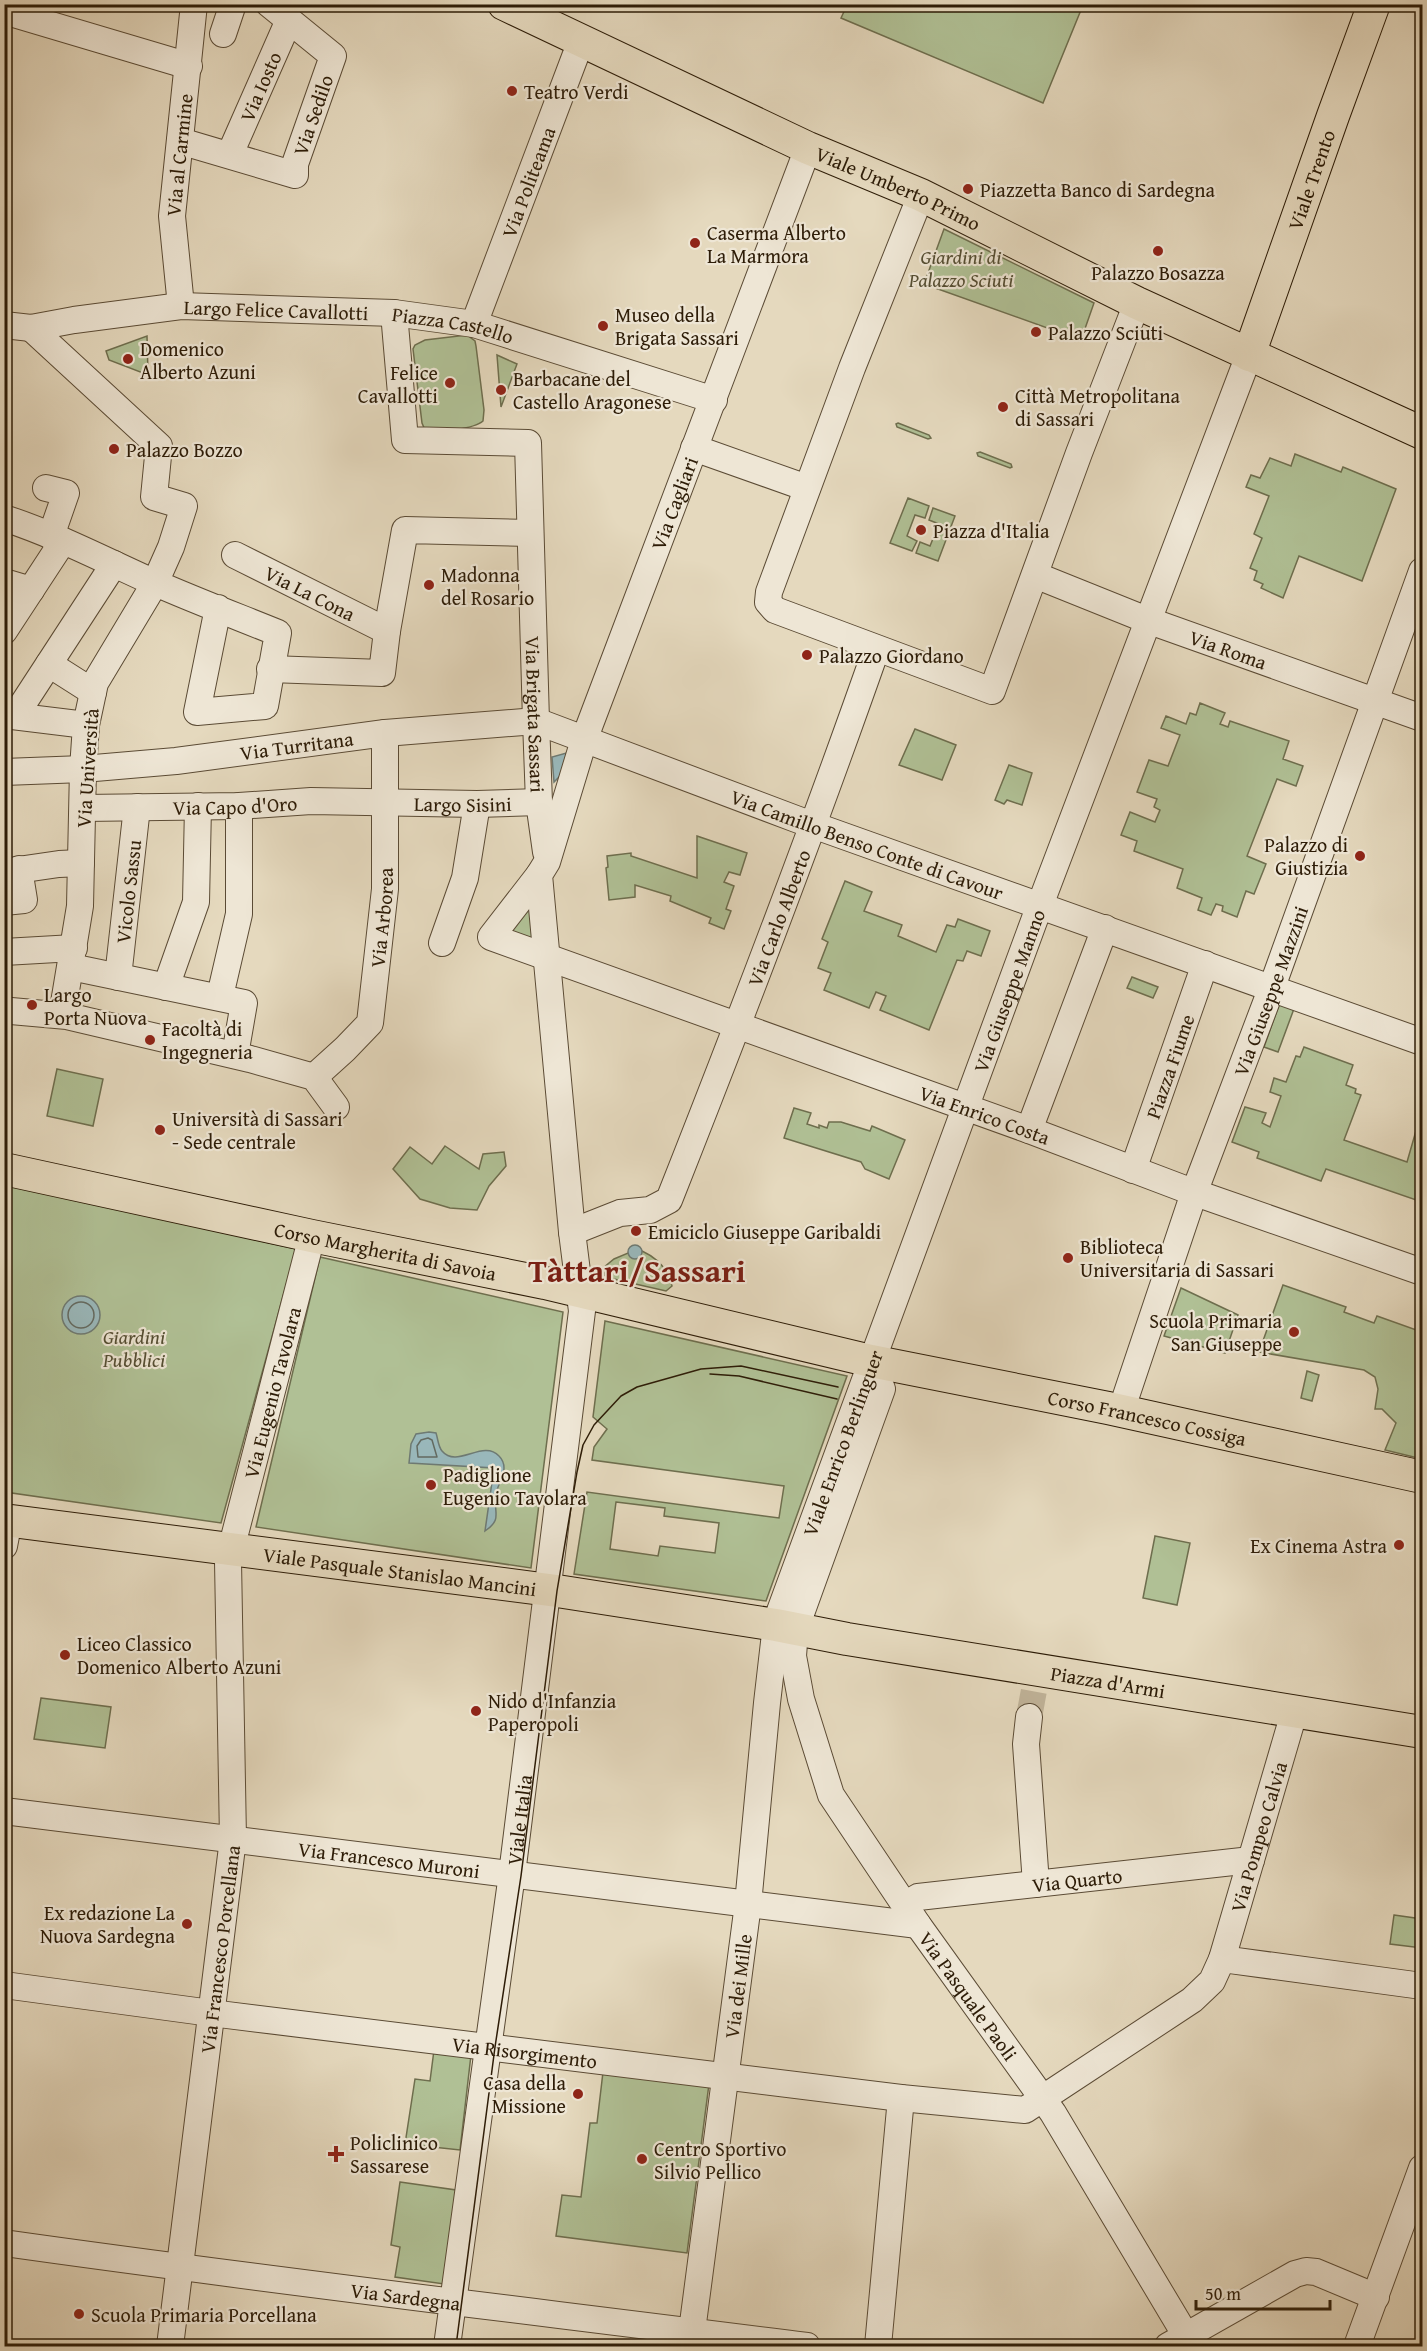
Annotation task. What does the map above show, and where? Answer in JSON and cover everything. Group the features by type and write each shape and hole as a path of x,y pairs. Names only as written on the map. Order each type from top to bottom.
{"main road":[{"name":"Viale Umberto Primo","path":"504,4 808,148 921,195 1137,303 1422,433"},
{"name":"Viale Trento","path":"1249,355 1374,4"},
{"name":"Corso Margherita di Savoia","path":"4,1169 312,1236 545,1283 871,1360"},
{"name":"Corso Francesco Cossiga","path":"871,1360 1422,1476"},
{"name":"Viale Pasquale Stanislao Mancini","path":"6,1529 232,1550 548,1590 786,1627"},
{"name":"Piazza d'Armi","path":"786,1627 1036,1678 1422,1732"}],"street":[{"name":"Via al Carmine","path":"170,307 172,216 194,4"},
{"path":"223,34 233,4"},
{"path":"4,11 189,66"},
{"name":"Via Sedilo","path":"230,154 295,175 295,164 333,56 279,12"},
{"name":"Via Iosto","path":"230,154 279,12"},
{"name":"Via Politeama","path":"474,324 582,41"},
{"path":"180,141 230,154"},
{"name":"Via Cagliari","path":"543,868 584,740 808,148"},
{"path":"921,195 852,368 769,592 768,602 775,610 876,650 992,691 1073,469 1137,303"},
{"name":"Largo Felice Cavallotti","path":"4,325 31,328 170,307 394,313"},
{"name":"Piazza Castello","path":"528,443 405,440 394,313 474,324 714,400"},
{"name":"Via Università","path":"31,328 159,446 154,497 184,506 171,547 155,583 94,683 86,725 83,770 80,906 62,1015"},
{"name":"Via Giuseppe Manno","path":"871,1360 1147,620 1249,355"},
{"name":"Via Brigata Sassari","path":"528,443 546,957 572,1232"},
{"path":"694,448 807,488"},
{"path":"4,631 31,590 57,539 66,493 46,488"},
{"path":"4,518 278,633 265,706 197,712 218,608"},
{"path":"270,669 382,674 387,631 405,530 530,533"},
{"name":"Via La Cona","path":"235,555 387,631"},
{"path":"10,716 49,664 114,564"},
{"name":"Via Giuseppe Mazzini","path":"1121,1411 1194,1193 1272,987 1422,571"},
{"name":"Via Roma","path":"1035,575 1147,620 1422,718"},
{"path":"4,582 31,590"},
{"name":"Via Carlo Alberto","path":"572,1232 620,1213 660,1207 669,1200 739,1026 876,650"},
{"path":"49,664 93,692"},
{"path":"10,716 86,725"},
{"name":"Via Turritana","path":"4,772 83,770 176,761 385,733 536,721 584,740"},
{"name":"Via Arborea","path":"314,1077 370,1023 385,889 385,733"},
{"name":"Via Camillo Benso Conte di Cavour","path":"584,740 814,825 1041,904 1422,1042"},
{"name":"Via Capo d'Oro","path":"83,808 239,806 311,801 385,803"},
{"name":"Largo Sisini","path":"385,803 539,802"},
{"path":"442,943 465,878 477,804"},
{"path":"166,987 196,902 198,806"},
{"path":"220,996 239,914 239,806"},
{"name":"Vicolo Sassu","path":"118,977 137,807"},
{"path":"4,902 24,900 11,870 81,863"},
{"path":"543,868 491,937 546,957"},
{"path":"1029,1130 1105,928"},
{"path":"4,952 73,958 118,977 220,996 244,1003 242,1057"},
{"name":"Via Enrico Costa","path":"546,957 1029,1130 1194,1193 1422,1272"},
{"name":"Piazza Fiume","path":"1133,1170 1205,964"},
{"path":"4,1013 11,1011 62,1015 242,1057 314,1077 336,1107"},
{"path":"545,1283 565,1255 572,1232"},
{"path":"572,1232 579,1292"},
{"name":"Via Eugenio Tavolara","path":"232,1550 312,1236"},
{"name":"Viale Italia","path":"447,2346 512,1874 548,1590 582,1311 579,1292"},
{"name":"Viale Enrico Berlinguer","path":"786,1627 882,1389 871,1360"},
{"name":"Via Francesco Porcellana","path":"170,2346 233,1839 228,1566 232,1550"},
{"name":"Via Pasquale Paoli","path":"786,1627 801,1699 831,1795 1043,2099 1182,2343"},
{"name":"Via dei Mille","path":"690,2339 748,1905 767,1703 786,1627"},
{"path":"767,1703 783,1692 794,1694 801,1699"},
{"name":"Via Pompeo Calvia","path":"1043,2099 1192,2000 1212,1981 1222,1959 1294,1713"},
{"path":"1029,1716 1026,1744 1036,1884"},
{"name":"Via Francesco Muroni","path":"4,1811 748,1905 912,1914"},
{"name":"Via Quarto","path":"912,1914 918,1897 1251,1860"},
{"path":"1222,1959 1422,1986"},
{"name":"Via Risorgimento","path":"4,1984 211,2013 901,2098 1025,2110 1043,2099"},
{"path":"878,2346 901,2098"},
{"path":"1357,2346 1422,2168"},
{"name":"Via Sardegna","path":"4,2243 178,2268 452,2300 690,2339 807,2346"},
{"path":"1182,2343 1296,2274 1306,2271 1316,2272 1376,2297"}],"green space":[{"path":"847,4 1083,5 1043,103 841,18"},
{"name":"Giardini di Palazzo Sciuti","path":"944,229 1094,303 1081,340 924,284"},
{"path":"467,335 475,341 476,346 484,410 483,421 455,430 425,430 422,423 413,349 415,345 425,340"},
{"path":"147,336 148,375 109,360 106,351"},
{"path":"497,355 517,364 501,407"},
{"path":"898,423 929,435 931,438 928,439 897,427"},
{"path":"980,452 1011,464 1012,467 978,456 977,453"},
{"path":"1295,454 1341,472 1343,467 1396,489 1362,581 1299,556 1283,598 1261,588 1263,584 1254,580 1257,571 1250,568 1262,538 1254,534 1269,496 1246,487 1251,475 1260,478 1270,458 1291,466"},
{"path":"908,498 929,506 925,518 915,515 907,536 917,541 912,551 890,543"},
{"path":"933,508 955,516 938,561 916,553 920,542 930,546 939,524 929,520"},
{"path":"1200,703 1225,713 1220,724 1228,727 1230,721 1289,741 1283,759 1303,766 1296,786 1277,779 1247,856 1266,864 1254,894 1246,891 1237,917 1222,911 1223,906 1216,904 1211,915 1198,910 1202,898 1177,888 1183,869 1134,851 1137,841 1121,835 1130,812 1155,822 1160,810 1154,807 1157,799 1137,792 1149,760 1168,766 1180,735 1161,728 1166,716 1186,724 1190,713 1196,715"},
{"path":"915,729 956,745 942,780 899,765"},
{"path":"1009,765 1032,773 1022,805 1007,800 1004,804 995,800"},
{"path":"697,836 747,853 740,875 729,872 724,882 734,886 726,909 731,911 724,929 709,923 711,918 670,901 671,896 635,885 635,897 609,900 607,856 631,853 631,856 697,878"},
{"path":"845,881 872,892 864,911 902,925 898,936 936,952 947,925 955,927 958,919 990,931 981,956 967,951 963,961 957,960 929,1030 880,1010 886,996 876,992 869,1008 824,990 831,973 818,968 828,942 822,939"},
{"path":"531,903 533,937 531,941 508,932"},
{"path":"1132,977 1158,987 1153,998 1127,988"},
{"path":"1280,1002 1295,1006 1278,1052 1264,1047"},
{"path":"1304,1047 1353,1065 1346,1085 1356,1089 1355,1093 1361,1095 1344,1140 1407,1162 1422,1110 1422,1202 1326,1169 1321,1181 1257,1158 1259,1152 1232,1142 1245,1107 1266,1113 1262,1123 1270,1127 1281,1096 1270,1092 1274,1078 1286,1082 1296,1056 1300,1057"},
{"path":"57,1069 103,1079 93,1126 47,1116"},
{"path":"794,1108 811,1113 807,1124 819,1128 819,1125 827,1128 829,1122 841,1122 870,1131 872,1126 905,1140 889,1179 865,1169 861,1162 784,1138"},
{"path":"445,1146 479,1169 483,1154 504,1152 506,1166 489,1186 477,1210 450,1208 420,1199 393,1169 410,1147 432,1164"},
{"name":"Giardini Pubblici","path":"5,1183 296,1249 221,1523 5,1492"},
{"path":"642,1251 657,1260 665,1269 672,1286 666,1291 605,1277 603,1268 614,1259 628,1253 635,1258 639,1257"},
{"path":"320,1257 563,1312 531,1568 256,1527"},
{"path":"1283,1285 1346,1307 1344,1312 1374,1323 1377,1316 1422,1332 1422,1410 1419,1419 1422,1421 1422,1459 1385,1450 1396,1423 1382,1409 1375,1409 1378,1389 1375,1377 1364,1370 1259,1352"},
{"path":"1181,1288 1238,1315 1225,1353 1164,1336"},
{"path":"605,1321 847,1376 766,1601 574,1574 587,1492 779,1518 784,1486 592,1460 594,1447 607,1429 593,1417","holes":["616,1502 665,1508 664,1516 719,1523 715,1553 660,1546 658,1556 610,1549"]},
{"path":"1307,1371 1319,1375 1312,1401 1301,1398"},
{"path":"1155,1536 1190,1543 1177,1605 1143,1598"},
{"path":"41,1698 111,1707 105,1748 34,1739"},
{"path":"1394,1915 1422,1919 1422,1948 1390,1944"},
{"path":"434,2050 471,2055 460,2150 405,2144 415,2079 430,2081"},
{"name":"Centro Sportivo Silvio Pellico","path":"603,2072 709,2084 687,2253 556,2236 562,2195 581,2197 590,2123 597,2123"},
{"path":"400,2182 456,2190 444,2284 395,2277 400,2247 391,2245"}],"water":[{"path":"570,752 564,772 554,782 552,757"},
{"path":"635,1245 640,1247 642,1252 640,1257 635,1259 630,1257 628,1252 630,1247"},
{"path":"81,1296 88,1297 94,1302 99,1308 99,1322 94,1328 88,1333 81,1334 74,1333 68,1328 63,1322 62,1315 63,1308 68,1302 74,1297"},
{"path":"436,1433 442,1451 448,1456 455,1457 485,1451 493,1452 502,1460 504,1472 496,1495 496,1519 485,1531 494,1468 409,1463 411,1444 416,1434"}],"tunnel":[{"path":"1029,1717 1035,1685"}],"tram line":[{"path":"456,2346 495,2047 521,1876 557,1591 583,1445 594,1425 621,1396 637,1387 701,1369 741,1366 838,1387"},
{"path":"710,1374 739,1376 837,1399"}],"place":[{"name":"Teatro Verdi","path":"512,91"},
{"name":"Piazzetta Banco di Sardegna","path":"968,189"},
{"name":"Caserma Alberto La Marmora","path":"695,243"},
{"name":"Palazzo Bosazza","path":"1158,251"},
{"name":"Museo della Brigata Sassari","path":"603,326"},
{"name":"Palazzo Sciuti","path":"1036,332"},
{"name":"Domenico Alberto Azuni","path":"128,359"},
{"name":"Felice Cavallotti","path":"450,383"},
{"name":"Barbacane del Castello Aragonese","path":"501,390"},
{"name":"Città Metropolitana di Sassari","path":"1003,407"},
{"name":"Palazzo Bozzo","path":"114,449"},
{"name":"Piazza d'Italia","path":"921,530"},
{"name":"Madonna del Rosario","path":"429,585"},
{"name":"Palazzo Giordano","path":"807,655"},
{"name":"Palazzo di Giustizia","path":"1360,856"},
{"name":"Largo Porta Nuova","path":"32,1005"},
{"name":"Facoltà di Ingegneria","path":"150,1040"},
{"name":"Università di Sassari - Sede centrale","path":"160,1130"},
{"name":"Emiciclo Giuseppe Garibaldi","path":"636,1231"},
{"name":"Biblioteca Universitaria di Sassari","path":"1068,1258"},
{"name":"Scuola Primaria San Giuseppe","path":"1294,1332"},
{"name":"Padiglione Eugenio Tavolara","path":"431,1485"},
{"name":"Ex Cinema Astra","path":"1399,1545"},
{"name":"Liceo Classico Domenico Alberto Azuni","path":"65,1655"},
{"name":"Nido d'Infanzia Paperopoli","path":"476,1711"},
{"name":"Ex redazione La Nuova Sardegna","path":"187,1924"},
{"name":"Casa della Missione","path":"578,2094"},
{"name":"Policlinico Sassarese","path":"336,2154"},
{"name":"Centro Sportivo Silvio Pellico","path":"642,2159"},
{"name":"Scuola Primaria Porcellana","path":"79,2314"}],"district":[{"name":"Tàttari/Sassari","path":"637,1270"}]}
